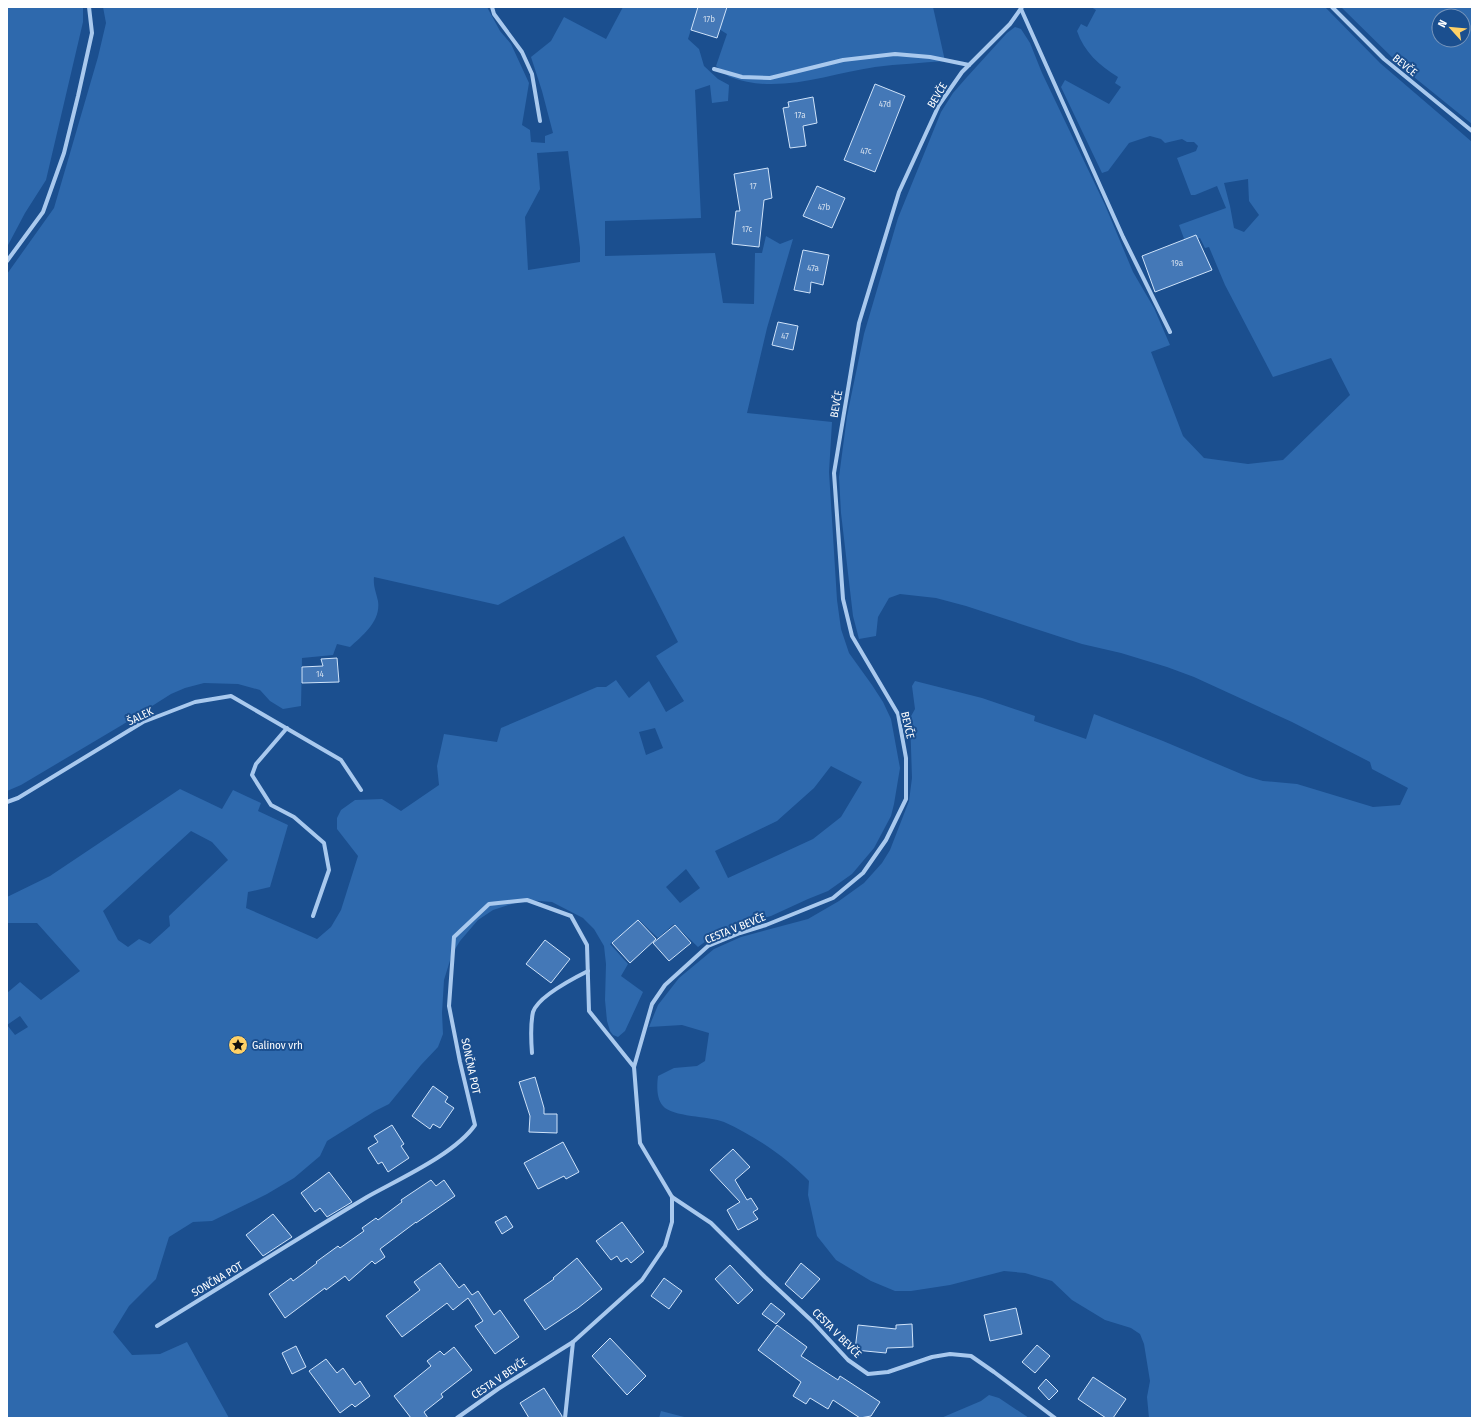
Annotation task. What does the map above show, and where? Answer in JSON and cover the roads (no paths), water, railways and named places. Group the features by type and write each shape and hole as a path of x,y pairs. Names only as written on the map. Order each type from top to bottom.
{"street":[{"path":"7,260 43,212 64,153 92,33 89,7"},
{"path":"492,7 494,14 522,52 532,74 540,121"},
{"name":"BEVČE","path":"1332,7 1384,59 1472,131"},
{"name":"BEVČE","path":"906,758 898,714 852,636 843,599 834,473 859,323 899,192 940,105 962,72 1010,24 1022,8 1123,237 1170,332"},
{"path":"714,70 742,77 770,78 843,60 895,54 930,57 970,65"},
{"name":"ŠALEK","path":"7,802 18,798 143,722 195,702 231,696 341,760 361,790"},
{"path":"287,728 256,764 252,775 271,805 294,817 324,843 329,870 313,916"},
{"name":"CESTA V BEVČE","path":"906,758 906,799 886,840 864,873 833,898 708,946 665,984 652,1004 634,1067 640,1143 672,1197 710,1223 812,1321 848,1360 868,1374 888,1372 932,1357 950,1354 971,1356 1055,1418"},
{"name":"SONČNA POT","path":"157,1326 368,1197 444,1153 470,1133 475,1125 460,1062 449,1006 454,937 489,904 527,900 571,916 586,945 589,1011 634,1067"},
{"path":"532,1054 531,1033 534,1011 544,999 562,984 588,971"},
{"name":"CESTA V BEVČE","path":"457,1418 498,1389 574,1342 642,1280 665,1246 672,1222 672,1197"},
{"path":"565,1418 574,1342"}],"place":[{"name":"Galinov vrh","path":"238,1045"}]}
